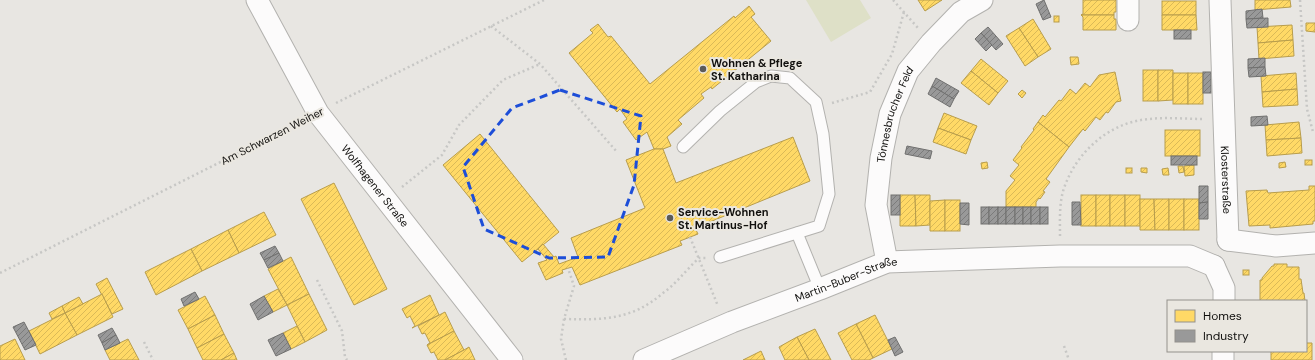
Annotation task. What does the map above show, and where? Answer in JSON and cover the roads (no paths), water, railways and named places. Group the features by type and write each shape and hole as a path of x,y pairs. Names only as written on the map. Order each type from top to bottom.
{"street":[{"name":"Wolfhagener Straße","path":"257,0 318,113 512,360"},
{"name":"Tönnesbrucher Feld","path":"887,262 876,205 881,158 890,114 908,71 931,43 961,12 982,0"},
{"name":"Klosterstraße","path":"1220,0 1228,240"},
{"path":"1224,300 1224,288 1214,266 1228,240 1276,246 1315,243"},
{"name":"Martin-Buber-Straße","path":"644,360 726,325 887,262 1060,256 1190,256 1214,266"}],"lane":[{"path":"683,147 720,111 756,82 771,76 790,78 816,102 824,134 829,194 819,226 720,257"},
{"path":"797,233 820,289"}],"place":[{"name":"Wohnen & Pflege St. Katharina","path":"703,69"},
{"name":"Service-Wohnen St. Martinus-Hof","path":"670,218"}]}
